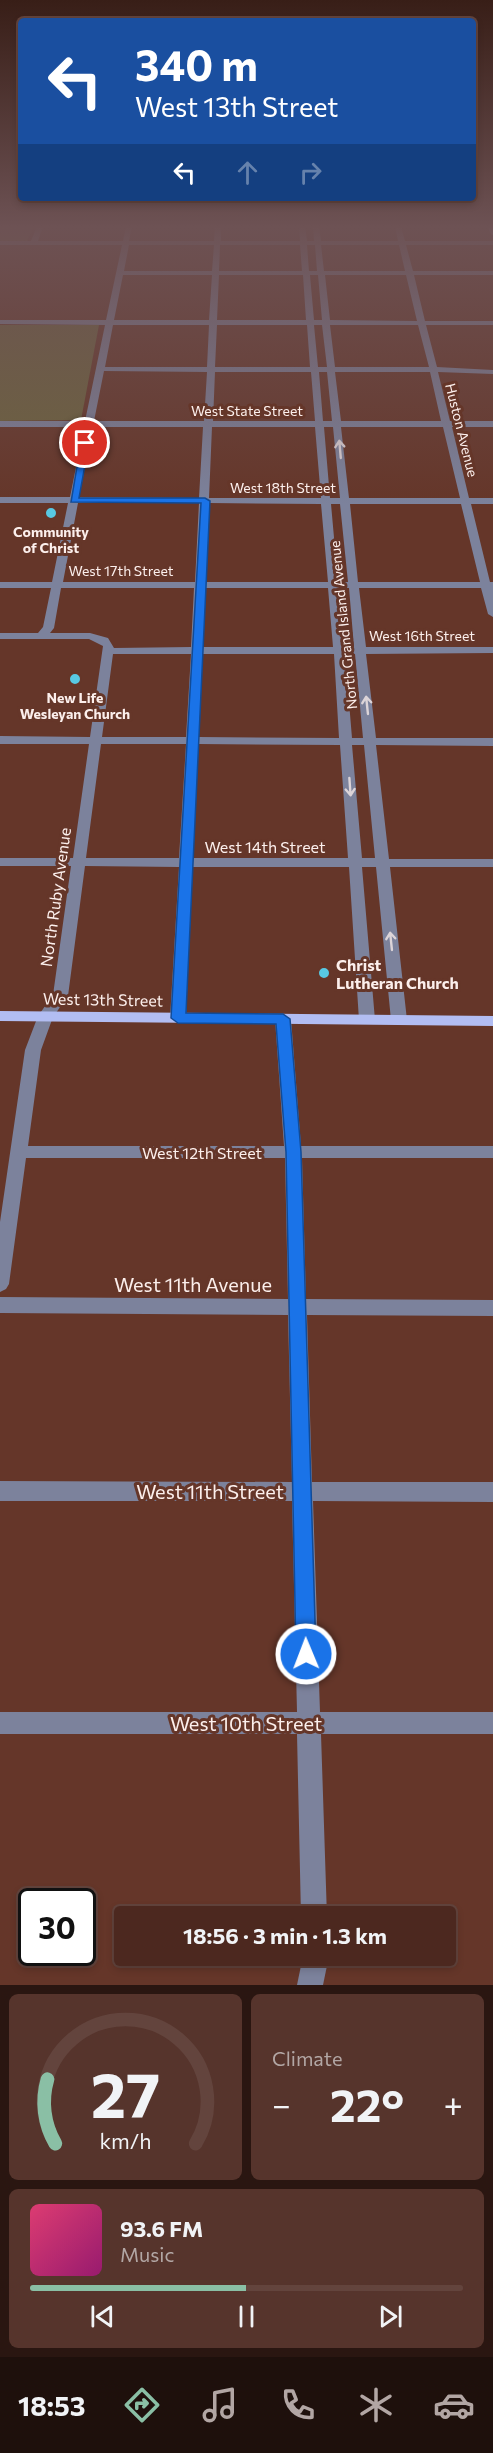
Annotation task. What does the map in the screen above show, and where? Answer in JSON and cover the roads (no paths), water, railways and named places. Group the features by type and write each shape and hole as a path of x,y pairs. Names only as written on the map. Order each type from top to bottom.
{"main road":[{"name":"West 13th Street","path":"0,1016 493,1021"}],"street":[{"path":"41,636 48,628 111,319"},
{"path":"178,1018 210,424 213,319"},
{"name":"North Grand Island Avenue","path":"311,319 334,585 367,1020"},
{"name":"North Grand Island Avenue","path":"326,319 333,370 399,1020"},
{"name":"Huston Avenue","path":"421,319 466,501 490,585 493,614"},
{"path":"0,322 493,323"},
{"path":"100,369 493,372"},
{"name":"West State Street","path":"0,424 493,424"},
{"name":"West 18th Street","path":"0,500 493,501"},
{"name":"West 17th Street","path":"0,585 490,585"},
{"path":"0,636 90,636 104,640 109,645 108,651"},
{"name":"West 16th Street","path":"108,651 493,650"},
{"name":"North Ruby Avenue","path":"0,1284 33,1050 46,1017 60,996 108,651"},
{"path":"0,740 493,742"},
{"name":"West 14th Street","path":"0,862 493,863"},
{"path":"283,1019 293,1152 314,1906"},
{"name":"West 12th Street","path":"18,1152 493,1152"},
{"name":"West 11th Avenue","path":"0,1305 493,1308"},
{"name":"West 11th Street","path":"0,1491 493,1492"},
{"name":"West 10th Street","path":"0,1723 493,1723"},
{"path":"310,1985 314,1966"}],"place":[{"name":"Community of Christ","path":"51,513"},
{"name":"New Life Wesleyan Church","path":"75,679"},
{"name":"Christ Lutheran Church","path":"324,973"}]}
